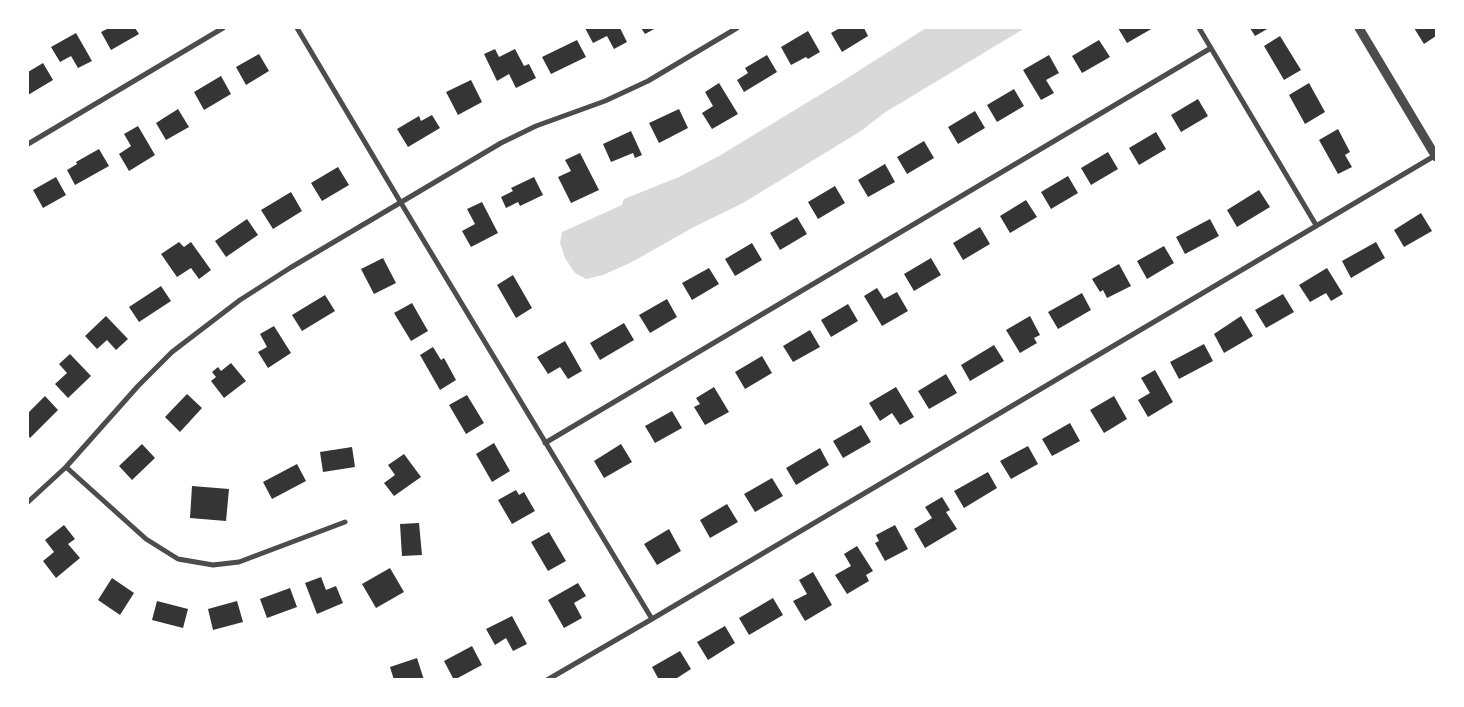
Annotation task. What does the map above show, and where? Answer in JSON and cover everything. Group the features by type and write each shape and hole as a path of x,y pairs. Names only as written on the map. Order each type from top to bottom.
{"street":[{"path":"28,144 223,28"},
{"path":"297,28 652,620"},
{"path":"28,502 66,467 138,386 180,346 240,300 290,268 501,144 536,126 605,101 648,81 737,28"},
{"path":"1199,28 1316,225"},
{"path":"547,680 652,620 1316,225 1436,156 1358,28"},
{"path":"545,443 1211,48"},
{"path":"66,467 146,539 178,559 213,565 239,562 345,522"}],"shaded area":[{"path":"926,28 1025,28 884,113 861,131 743,203 694,227 632,262 603,275 586,279 575,273 565,258 560,243 562,232 622,205 624,199 679,177 719,156"}],"building":[{"path":"109,28 135,28 139,34 111,50 101,32"},
{"path":"585,28 620,28 627,42 614,49 607,36 593,43"},
{"path":"641,28 656,28 645,34"},
{"path":"840,28 864,28 868,36 842,52 831,33"},
{"path":"1118,28 1153,28 1127,43"},
{"path":"1250,28 1269,28 1255,36"},
{"path":"1414,28 1436,28 1436,36 1424,44"},
{"path":"808,31 820,52 791,65 781,47"},
{"path":"76,33 92,61 78,68 71,56 60,62 51,47"},
{"path":"1280,36 1301,70 1284,80 1264,46"},
{"path":"577,40 586,57 551,74 542,57"},
{"path":"1099,40 1110,57 1082,73 1072,56"},
{"path":"495,49 499,57 515,49 524,66 529,64 536,78 516,88 509,74 497,81 484,54"},
{"path":"259,54 269,71 246,85 236,67"},
{"path":"767,55 777,72 744,92 737,80 748,73 745,68"},
{"path":"1049,55 1059,73 1046,80 1054,93 1041,100 1023,70"},
{"path":"43,63 53,80 28,95 28,72"},
{"path":"221,76 231,94 204,110 194,92"},
{"path":"471,80 482,102 458,115 446,92"},
{"path":"719,83 738,114 712,129 702,113 713,106 705,92"},
{"path":"1309,83 1325,112 1305,124 1289,95"},
{"path":"1014,89 1024,106 997,122 987,105"},
{"path":"1198,99 1208,116 1181,132 1171,115"},
{"path":"178,109 189,127 166,140 156,123"},
{"path":"679,109 688,128 659,143 649,123"},
{"path":"975,111 985,128 958,144 948,127"},
{"path":"432,115 440,128 408,147 397,129 419,116 421,121"},
{"path":"138,126 155,155 129,171 119,154 131,146 124,134"},
{"path":"1338,129 1350,152 1345,155 1352,167 1338,174 1319,140"},
{"path":"631,131 642,155 635,158 633,153 611,162 603,144"},
{"path":"1156,132 1166,149 1139,165 1129,148"},
{"path":"924,141 934,158 907,174 897,157"},
{"path":"99,149 109,166 75,185 67,170 77,164 76,162"},
{"path":"1108,152 1118,169 1091,185 1081,168"},
{"path":"580,153 599,190 571,203 558,177 571,171 565,160"},
{"path":"885,164 895,182 868,197 858,180"},
{"path":"338,167 349,185 322,201 311,183"},
{"path":"1068,176 1078,193 1051,209 1041,192"},
{"path":"56,177 66,195 43,208 33,190"},
{"path":"534,177 543,195 520,206 518,202 506,208 501,197 513,191 511,188"},
{"path":"835,186 845,203 818,219 808,202"},
{"path":"1259,190 1270,207 1237,227 1227,210"},
{"path":"291,192 302,211 273,229 261,210"},
{"path":"1026,200 1037,217 1010,233 1000,216"},
{"path":"482,202 498,233 471,247 462,231 475,224 467,209"},
{"path":"1421,213 1432,231 1404,247 1394,230"},
{"path":"797,217 807,234 780,250 770,233"},
{"path":"247,219 258,235 226,257 215,241"},
{"path":"1210,219 1219,236 1185,254 1176,237"},
{"path":"980,227 990,244 963,260 953,243"},
{"path":"179,242 184,247 191,242 211,270 199,279 191,268 177,277 161,254"},
{"path":"1376,242 1385,258 1351,278 1342,261"},
{"path":"752,243 762,260 735,276 725,259"},
{"path":"1164,246 1174,263 1147,279 1137,261"},
{"path":"383,258 396,283 374,294 361,269"},
{"path":"931,258 941,275 914,291 904,274"},
{"path":"1119,264 1131,286 1107,298 1103,290 1100,292 1092,279"},
{"path":"709,268 719,284 692,300 682,283"},
{"path":"1327,268 1343,294 1331,301 1326,293 1310,302 1299,285"},
{"path":"513,275 532,308 516,318 497,285"},
{"path":"161,286 171,301 139,322 129,307"},
{"path":"877,288 884,299 897,292 908,311 882,326 864,296"},
{"path":"1082,293 1091,310 1058,329 1048,312"},
{"path":"1283,294 1294,312 1266,328 1255,310"},
{"path":"325,295 335,311 302,331 292,315"},
{"path":"667,299 677,317 650,333 639,315"},
{"path":"412,303 428,331 411,341 394,313"},
{"path":"848,304 858,321 831,337 821,320"},
{"path":"106,316 128,339 116,350 107,340 97,349 85,336"},
{"path":"1030,316 1040,335 1034,338 1037,343 1020,353 1006,330"},
{"path":"1241,316 1253,336 1224,353 1214,334"},
{"path":"624,323 634,340 600,360 590,343"},
{"path":"274,326 291,353 268,368 258,352 267,347 260,334"},
{"path":"810,330 820,347 793,362 783,346"},
{"path":"565,341 582,371 568,379 560,367 548,374 537,357"},
{"path":"1204,344 1213,361 1179,379 1170,362"},
{"path":"994,345 1004,361 970,381 961,365"},
{"path":"433,347 441,360 444,358 456,380 440,390 420,355"},
{"path":"70,354 91,376 68,398 55,384 67,373 59,364"},
{"path":"762,356 772,373 745,389 735,372"},
{"path":"231,363 246,381 224,398 211,381 216,377 212,372 218,367 221,371"},
{"path":"1155,370 1173,402 1148,417 1138,400 1150,393 1141,378"},
{"path":"946,374 957,393 929,409 918,391"},
{"path":"714,387 729,412 705,425 694,407 700,404 696,398"},
{"path":"896,387 914,417 900,425 892,413 880,421 869,403"},
{"path":"187,394 202,408 180,432 165,417"},
{"path":"467,395 484,423 466,434 449,405"},
{"path":"45,396 58,410 30,438 28,435 28,413"},
{"path":"1114,396 1127,419 1104,433 1090,410"},
{"path":"672,411 682,428 655,443 645,426"},
{"path":"1070,423 1080,441 1052,456 1042,439"},
{"path":"861,425 871,442 843,458 833,441"},
{"path":"494,443 510,471 492,482 476,454"},
{"path":"142,444 155,458 132,480 119,466"},
{"path":"621,444 632,462 604,478 594,461"},
{"path":"1028,446 1038,464 1011,479 1000,461"},
{"path":"352,447 355,467 323,472 320,452"},
{"path":"820,448 829,465 796,485 786,468"},
{"path":"404,454 421,477 394,496 384,483 395,475 388,465"},
{"path":"297,464 306,481 272,499 263,482"},
{"path":"988,472 997,488 964,508 954,491"},
{"path":"772,478 783,496 755,512 744,494"},
{"path":"192,486 229,489 226,521 190,518"},
{"path":"516,490 519,495 524,492 535,511 512,524 498,500"},
{"path":"942,497 950,510 946,512 957,529 925,548 914,529 932,518 925,507"},
{"path":"727,504 738,522 710,538 700,520"},
{"path":"419,523 422,555 402,556 400,524"},
{"path":"64,525 75,539 68,544 80,558 56,578 43,561 54,552 45,540"},
{"path":"895,525 908,549 885,561 875,543 879,541 876,535"},
{"path":"669,529 681,551 657,565 644,544"},
{"path":"549,532 566,561 548,571 531,542"},
{"path":"857,546 873,571 866,575 869,581 847,594 835,575 851,566 844,554"},
{"path":"390,568 404,592 376,608 362,584"},
{"path":"813,572 832,605 805,621 793,601 807,594 799,580"},
{"path":"321,577 326,590 336,586 343,603 317,614 305,583"},
{"path":"112,578 134,593 120,615 98,600"},
{"path":"578,583 586,596 574,603 582,618 564,628 548,600"},
{"path":"290,588 297,607 267,618 260,599"},
{"path":"773,598 783,615 749,635 739,618"},
{"path":"157,601 188,609 183,628 152,620"},
{"path":"237,601 243,622 213,630 208,609"},
{"path":"512,616 527,644 513,651 506,638 495,645 486,629"},
{"path":"725,626 735,643 708,660 697,642"},
{"path":"472,646 482,665 454,680 444,661"},
{"path":"680,651 691,669 674,680 659,680 652,667"},
{"path":"417,658 424,680 394,680 390,667"}]}
